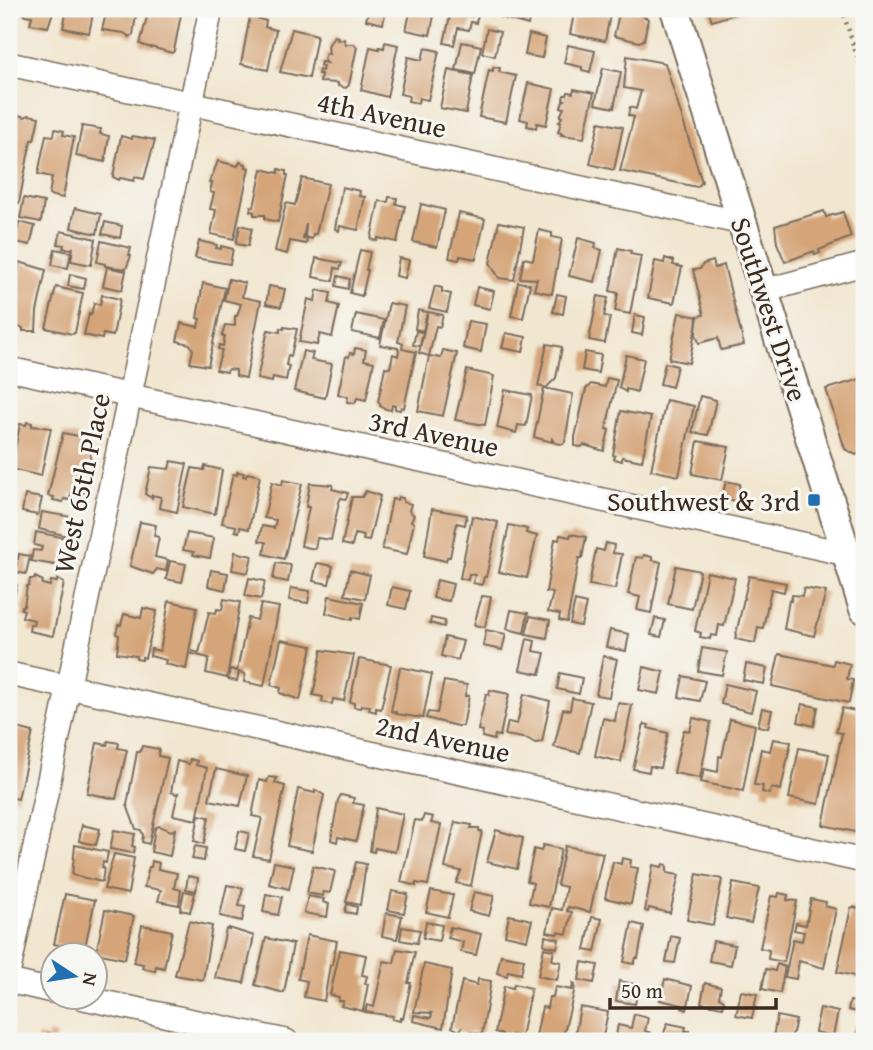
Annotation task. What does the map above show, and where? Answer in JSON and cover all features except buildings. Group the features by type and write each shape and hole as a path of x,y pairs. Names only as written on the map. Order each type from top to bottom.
{"street":[{"name":"West 65th Place","path":"9,970 211,9"},
{"name":"Southwest Drive","path":"675,9 864,608"},
{"name":"4th Avenue","path":"9,64 743,223"},
{"path":"763,291 864,264"},
{"name":"3rd Avenue","path":"9,369 847,554"},
{"name":"2nd Avenue","path":"9,674 864,861"},
{"path":"9,981 38,988"},
{"path":"108,1003 286,1041"}],"path":[{"path":"842,9 864,79"},
{"path":"859,9 864,26"}],"place":[{"name":"Southwest & 3rd","path":"814,500"}]}
